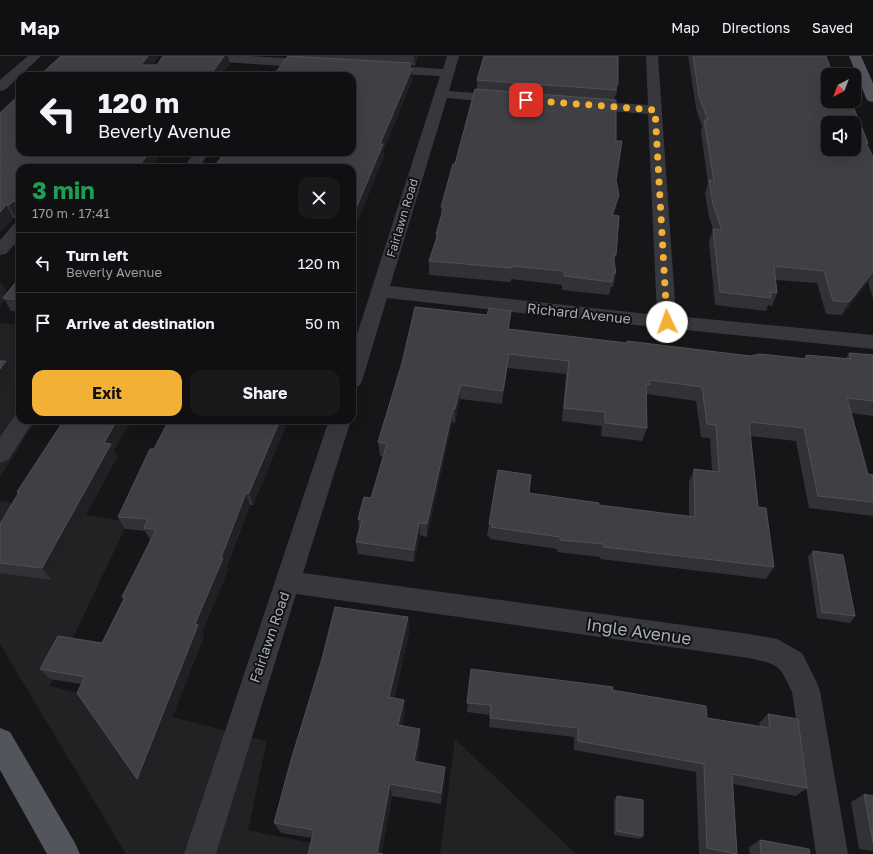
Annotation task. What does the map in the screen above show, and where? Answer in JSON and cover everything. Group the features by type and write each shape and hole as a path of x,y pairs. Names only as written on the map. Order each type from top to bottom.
{"main road":[{"path":"855,56 873,98"},
{"path":"0,742 64,854"}],"street":[{"path":"17,72 35,56"},
{"path":"195,56 261,62 324,64"},
{"name":"Fairlawn Road","path":"356,368 453,56"},
{"path":"652,56 667,322"},
{"path":"371,68 448,73"},
{"path":"0,87 16,73"},
{"path":"442,94 517,100"},
{"path":"570,104 655,110"},
{"path":"0,250 16,232"},
{"name":"Richard Avenue","path":"380,291 667,322 873,342"},
{"path":"0,454 20,424"},
{"name":"Fairlawn Road","path":"200,854 239,724 288,582 339,424"},
{"name":"Ingle Avenue","path":"288,582 750,646 777,652 792,662 806,691 832,854"}],"shaded area":[{"path":"0,323 16,325 16,424 33,424 0,477"},
{"path":"0,501 128,522 50,686 267,741 248,830 364,854 126,854 0,644"},
{"path":"455,739 576,854 440,854"}],"building":[{"path":"61,56 148,56 141,65 157,65 163,56 224,56 213,72 43,72"},
{"path":"288,56 411,63 409,69 412,69 380,144 383,144 356,208 356,164 216,164 222,156 356,156 356,72 276,72"},
{"path":"484,56 618,56 618,84 616,84 616,90 477,80"},
{"path":"693,56 826,56 830,68 821,68 821,108 854,108 857,116 821,116 821,156 861,156 861,126 868,143 866,143 873,157 873,272 849,302 833,301 824,271 774,266 777,293 770,292 771,298 720,292 713,229 722,230 713,204 709,180 714,181 704,120 708,120 699,96"},
{"path":"475,89 616,100 616,141 622,141 616,180 619,195 612,215 619,216 616,255 613,255 616,273 613,273 612,282 564,276 564,271 429,261 438,234 436,234 444,207 441,207 453,164 455,164"},
{"path":"16,98 16,156 146,156 141,164 16,164 16,201 6,205 0,212 0,113"},
{"path":"16,282 16,300 3,298"},
{"path":"415,307 487,315 489,308 511,311 508,329 627,343 627,341 750,356 760,354 807,359 806,355 851,359 849,353 873,355 873,401 847,398 868,474 873,475 873,502 818,496 804,428 749,422 758,507 766,508 774,567 604,547 604,544 560,540 560,537 491,527 492,524 489,524 498,470 531,475 529,493 599,503 599,505 695,517 694,469 719,472 716,425 707,424 702,387 650,380 650,385 646,384 647,428 605,423 605,412 564,408 569,361 509,354 503,391 461,385 455,409 453,409 427,524 419,523 414,550 356,542 362,520 358,519 364,497 371,498 387,444 378,442 402,363"},
{"path":"0,361 6,361 0,369"},
{"path":"61,424 115,424 104,443 111,444 42,568 0,563 0,524 19,492 17,492"},
{"path":"167,424 278,424 249,493 246,493 221,558 223,558 195,624 198,625 137,779 77,693 85,677 40,669 58,636 102,643 125,597 122,597 156,530 144,528 148,519 118,517 150,449 154,449"},
{"path":"813,551 843,555 855,616 822,612"},
{"path":"335,607 408,617 389,697 404,700 398,725 420,729 414,761 445,767 441,793 390,784 377,853 383,854 308,854 314,830 274,823 291,760 322,659"},
{"path":"471,669 613,687 612,690 706,706 707,718 770,728 768,714 798,719 807,788 732,774 737,854 707,848 704,764 578,741 578,728 490,718 491,705 467,703"},
{"path":"864,794 873,796 873,842"},
{"path":"617,796 643,800 643,836 617,831"},
{"path":"760,840 809,849 810,854 761,854"}],"route":[{"path":"526,100 655,110 667,322"}]}
